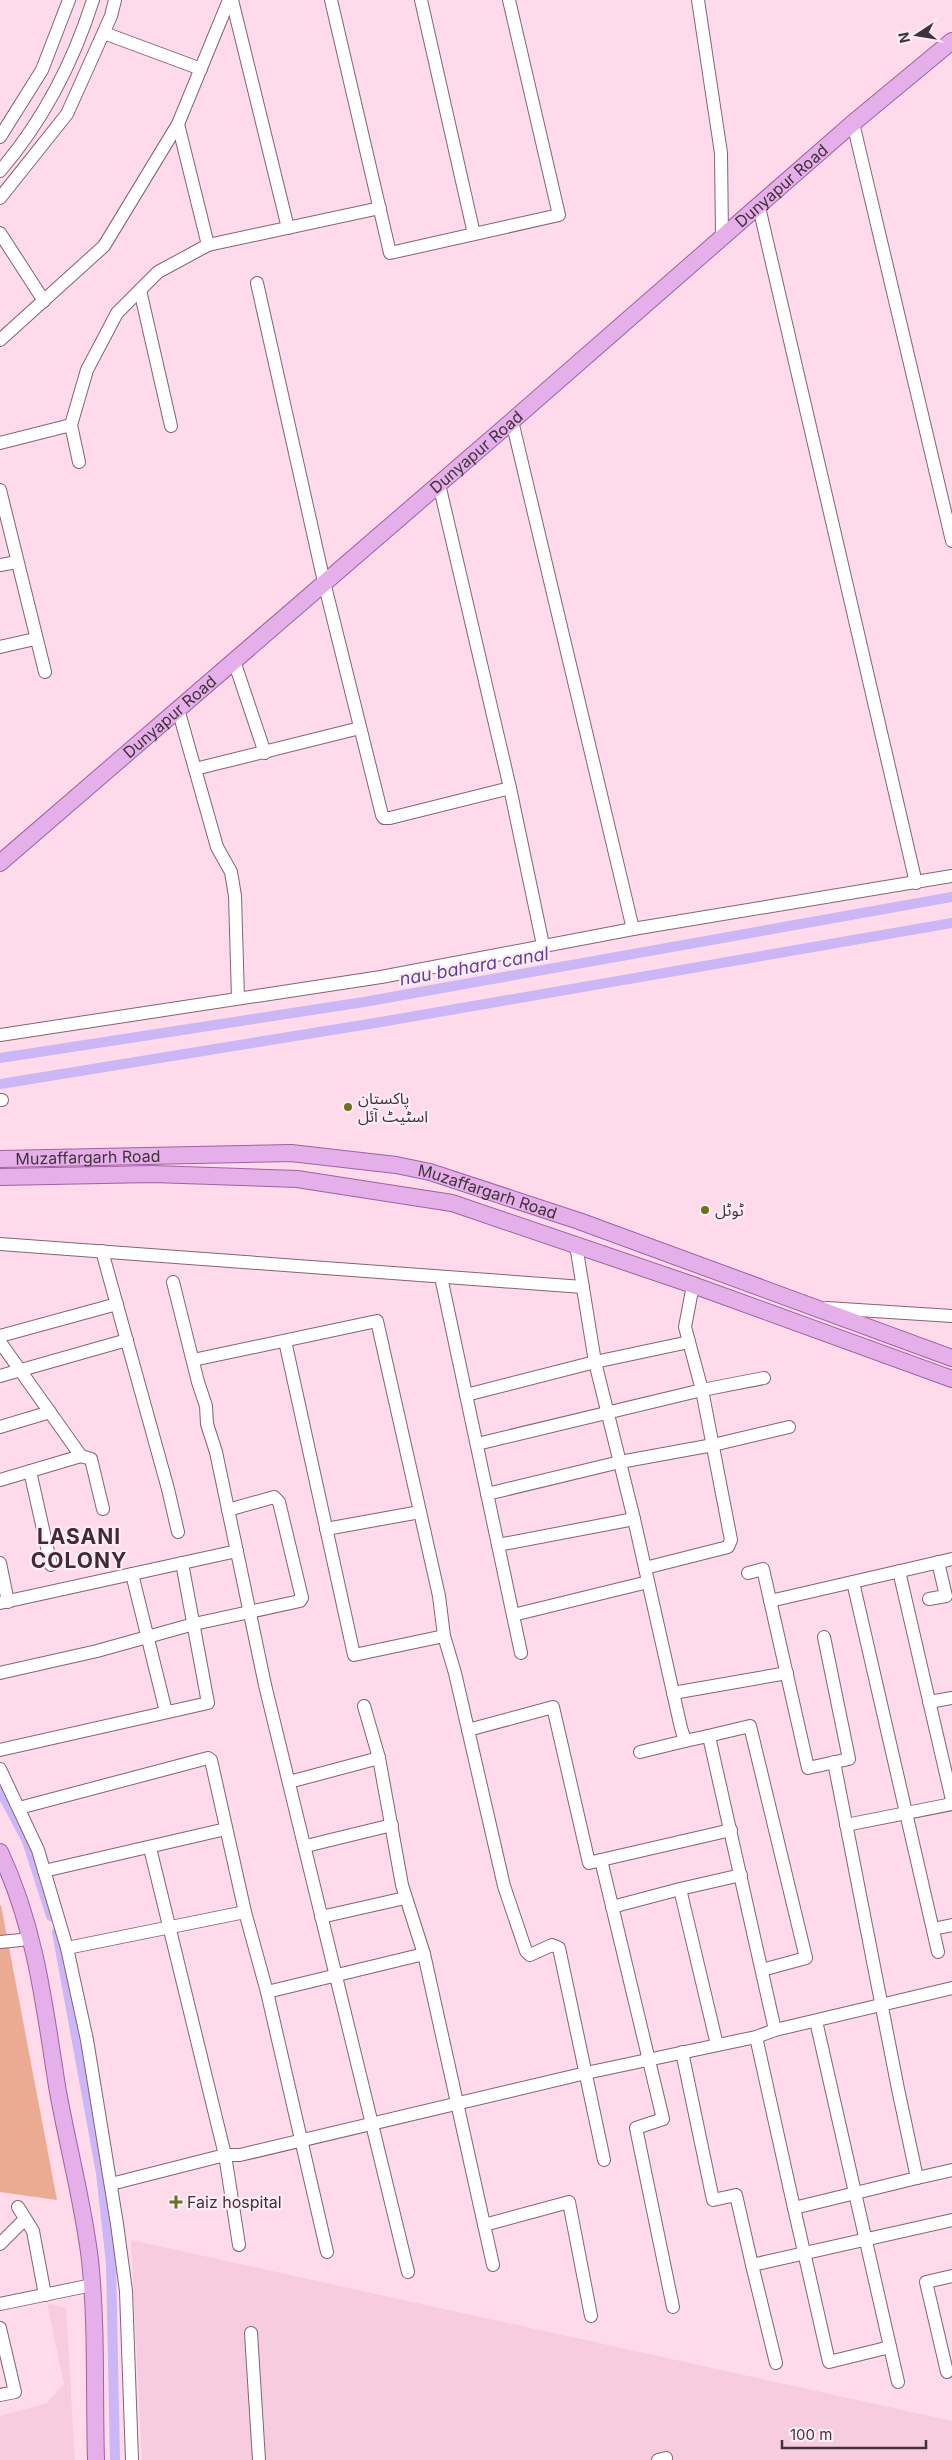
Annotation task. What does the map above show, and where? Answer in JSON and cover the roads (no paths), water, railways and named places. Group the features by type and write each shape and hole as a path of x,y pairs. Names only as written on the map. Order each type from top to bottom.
{"main road":[{"name":"Dunyapur Road","path":"0,863 759,207 853,123 952,41"},
{"name":"Muzaffargarh Road","path":"0,1158 291,1153 422,1170 579,1221 952,1358"},
{"path":"81,1156 82,1175"},
{"name":"Muzaffargarh Road","path":"0,1177 82,1175 238,1176 297,1179 452,1204 693,1285 952,1379"},
{"path":"0,1852 22,1902 36,1955 59,2096 84,2222 92,2285 96,2460"}],"street":[{"path":"0,137 42,70 69,0"},
{"path":"0,171 28,136 55,92 77,45 93,0"},
{"path":"0,198 67,114 104,33 115,0"},
{"path":"0,340 104,246 178,124 230,0"},
{"path":"230,0 288,228"},
{"path":"331,0 390,253 559,215 509,0"},
{"path":"421,0 474,234"},
{"path":"698,0 721,153 722,238"},
{"path":"104,33 201,69"},
{"path":"853,123 952,541"},
{"path":"178,124 208,245"},
{"path":"759,207 916,883"},
{"path":"79,462 71,425 87,370 117,313 158,272 208,245 380,208"},
{"path":"0,233 44,301"},
{"path":"257,284 324,582 384,818 510,788"},
{"path":"140,290 171,426"},
{"path":"512,421 633,929"},
{"path":"0,442 71,425"},
{"path":"439,484 510,788 543,945"},
{"path":"0,490 44,672"},
{"path":"0,566 17,562"},
{"path":"0,647 35,639"},
{"path":"234,661 265,753"},
{"path":"178,710 217,847 231,872 235,896 238,998"},
{"path":"195,769 360,728"},
{"path":"0,1035 381,977 633,929 952,876"},
{"path":"0,1244 583,1287"},
{"path":"576,1245 595,1362 634,1518 685,1741"},
{"path":"102,1251 128,1340 178,1532"},
{"path":"441,1276 521,1653"},
{"path":"173,1282 206,1406 207,1424 216,1452 289,1782 408,2272"},
{"path":"645,1568 728,1547 731,1540 702,1390 685,1327 693,1285"},
{"path":"0,1336 117,1304"},
{"path":"820,1308 952,1316"},
{"path":"193,1360 377,1321 439,1596 444,1636 504,1886 526,1951 530,1954 552,1946 559,1948 604,2160"},
{"path":"0,1376 128,1340"},
{"path":"285,1341 354,1655 444,1636"},
{"path":"0,1342 81,1456"},
{"path":"466,1395 595,1362 689,1342"},
{"path":"477,1444 702,1390 764,1378"},
{"path":"0,1427 50,1412"},
{"path":"487,1494 620,1462 713,1445 789,1427"},
{"path":"0,1480 81,1456 91,1459 103,1509"},
{"path":"30,1471 51,1565"},
{"path":"0,1674 194,1624 300,1601 302,1598 279,1502 274,1498 228,1510"},
{"path":"326,1529 420,1512"},
{"path":"498,1545 634,1518"},
{"path":"0,1562 4,1602 237,1551"},
{"path":"770,1601 952,1559"},
{"path":"929,1599 946,1596 948,1591 938,1562"},
{"path":"0,1750 208,1703 182,1563"},
{"path":"748,1573 763,1569 808,1768 849,1759 824,1637"},
{"path":"899,1572 929,1702 946,1751 952,1800"},
{"path":"132,1574 166,1712"},
{"path":"513,1615 648,1582"},
{"path":"853,1582 938,1952"},
{"path":"673,1692 786,1673"},
{"path":"929,1702 952,1698"},
{"path":"364,1706 379,1758 405,1898 417,1925 424,1954 493,2265"},
{"path":"468,1730 553,1707 590,1863 731,1830"},
{"path":"640,1752 750,1726 806,1958 762,1970"},
{"path":"708,1736 776,2030"},
{"path":"18,1808 208,1758 211,1760 245,1912 267,1992 327,2252"},
{"path":"289,1782 379,1758"},
{"path":"834,1762 917,2178"},
{"path":"0,1769 38,1850 67,1948 87,2040 111,2184 126,2291 132,2460"},
{"path":"846,1825 952,1804"},
{"path":"306,1846 392,1825"},
{"path":"44,1871 226,1829"},
{"path":"150,1848 225,2155 239,2245"},
{"path":"601,1860 664,2118 636,2128 673,2307"},
{"path":"612,1908 740,1875"},
{"path":"680,1890 717,2045"},
{"path":"321,1917 405,1898"},
{"path":"67,1948 169,1929 245,1912"},
{"path":"933,1929 952,1925"},
{"path":"0,1942 21,1940 31,1936"},
{"path":"267,1992 424,1954"},
{"path":"111,2184 225,2155 240,2155 586,2073 756,2037 776,2030 952,1988"},
{"path":"816,2021 898,2382"},
{"path":"756,2037 803,2254 829,2362 890,2347"},
{"path":"682,2052 713,2200 736,2195 776,2363"},
{"path":"794,2208 952,2170"},
{"path":"484,2225 568,2202 591,2316"},
{"path":"18,2206 33,2231 45,2294"},
{"path":"0,2244 25,2219"},
{"path":"752,2265 952,2220"},
{"path":"950,2372 926,2282 952,2276"},
{"path":"0,2304 92,2285"},
{"path":"0,2328 15,2392 0,2395"},
{"path":"251,2333 259,2460"}],"waterway":[{"name":"nau bahara canal","path":"0,1058 364,1002 952,897"},
{"path":"0,1084 381,1022 952,923"},
{"path":"0,1790 27,1841 51,1916"},
{"path":"57,1932 101,2173 111,2263 115,2460"}],"place":[{"name":"پاکستان اسٹیٹ آئل","path":"348,1107"},
{"name":"ٹوٹل","path":"705,1210"},
{"name":"Faiz hospital","path":"176,2202"}],"district":[{"name":"LASANI COLONY","path":"79,1548"}]}
